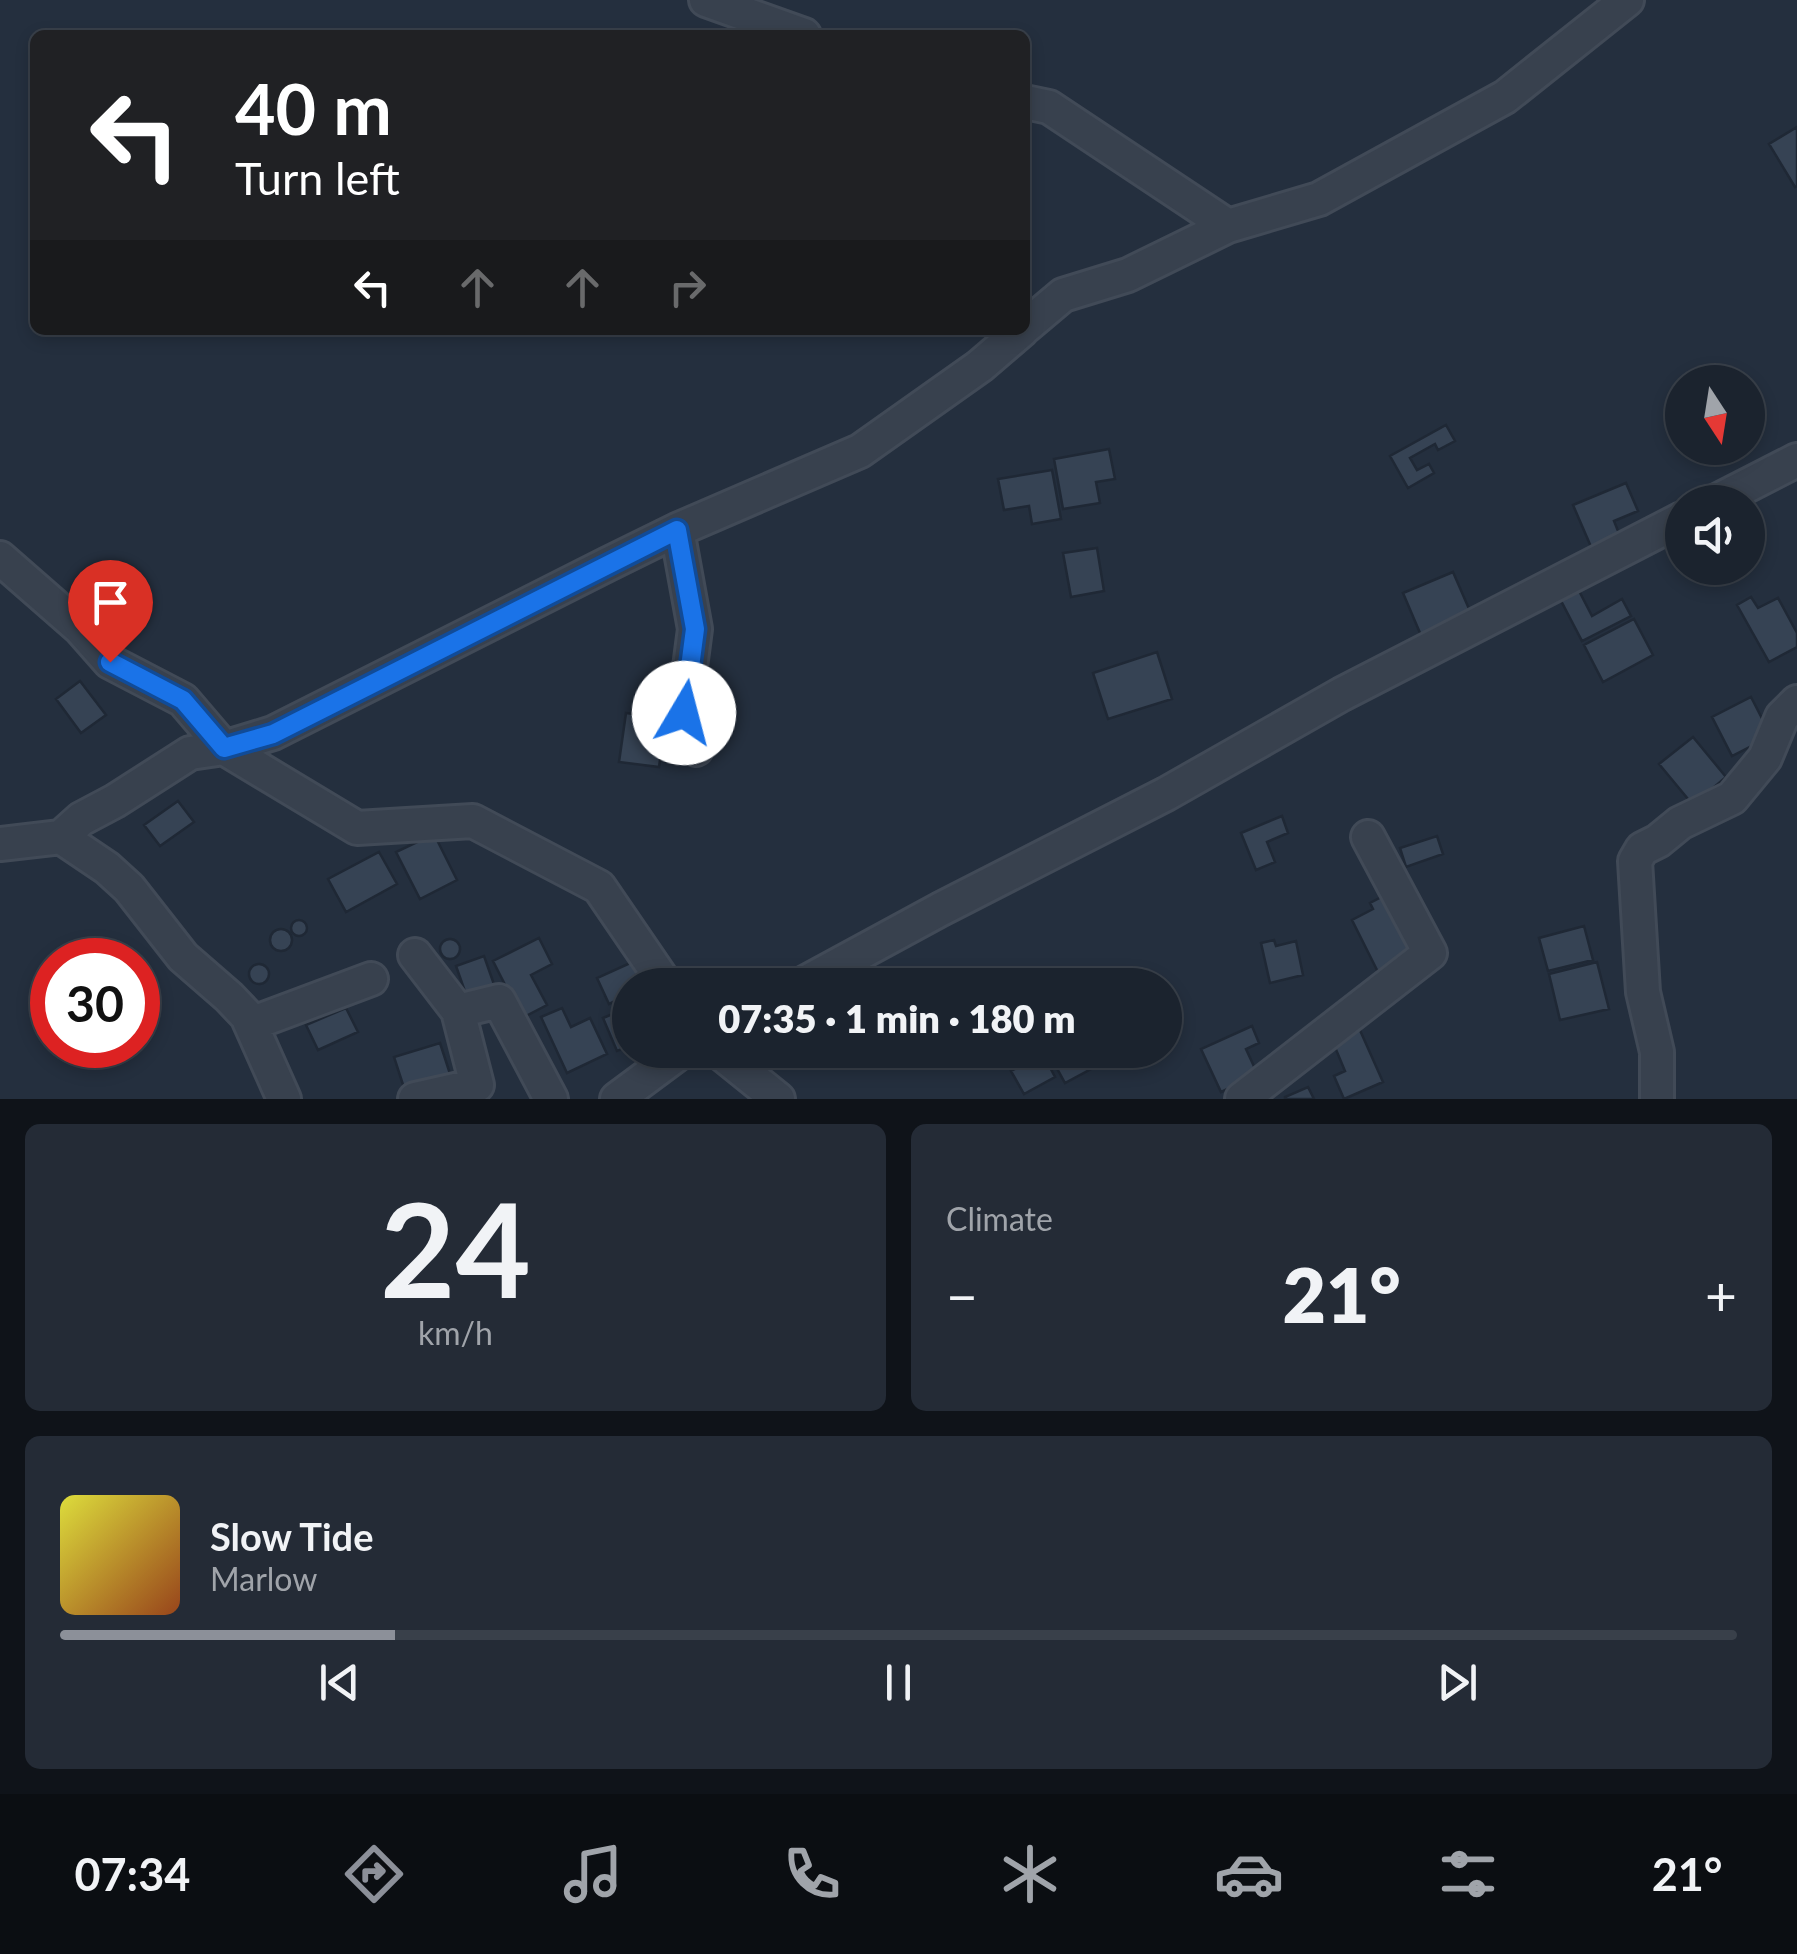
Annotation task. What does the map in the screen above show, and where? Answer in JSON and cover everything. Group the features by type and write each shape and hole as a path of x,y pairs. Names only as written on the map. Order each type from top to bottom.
{"street":[{"path":"706,0 790,30"},
{"path":"1030,324 1063,295 1128,275 1228,226 1319,200 1505,98 1627,0"},
{"path":"1030,103 1049,107 1228,226"},
{"path":"0,844 62,837 81,819 190,753 273,734 677,530 860,451 980,366 1017,335"},
{"path":"1748,485 1797,460"},
{"path":"833,968 1166,794 1342,694 1665,528"},
{"path":"677,530 695,629 684,713 696,749"},
{"path":"0,558 80,628 110,662 183,700 224,748 357,828 473,821 599,888 654,968"},
{"path":"1657,1099 1657,1052 1643,992 1636,861 1642,849 1680,823 1732,798 1765,758 1782,717 1797,702"},
{"path":"62,837 129,888 182,956 248,1016 284,1099"},
{"path":"1242,1099 1430,952 1368,837"},
{"path":"414,1099 478,1085 458,1011 415,955"},
{"path":"251,1024 371,980"},
{"path":"458,1011 499,1001 551,1099"},
{"path":"618,1099 659,1068"},
{"path":"739,1068 778,1099"}],"building":[{"path":"1797,127 1797,186 1795,187 1769,144"},
{"path":"1446,425 1455,441 1438,450 1435,444 1410,458 1417,470 1429,464 1434,473 1408,488 1390,456"},
{"path":"1109,449 1115,479 1096,482 1100,503 1063,509 1054,459"},
{"path":"1052,470 1061,519 1032,524 1029,506 1004,510 998,479"},
{"path":"1626,483 1638,511 1614,521 1620,536 1592,549 1573,505"},
{"path":"1097,548 1104,591 1071,597 1063,553"},
{"path":"1453,572 1473,618 1423,640 1403,593"},
{"path":"1576,585 1592,616 1622,599 1631,616 1582,641 1558,595"},
{"path":"1751,597 1758,608 1778,598 1797,633 1797,647 1769,662 1737,605"},
{"path":"1634,619 1653,655 1603,682 1584,645"},
{"path":"1157,652 1172,699 1108,719 1093,673"},
{"path":"80,681 106,715 81,733 56,699"},
{"path":"1751,697 1771,736 1732,756 1712,717"},
{"path":"626,713 666,718 659,767 619,762"},
{"path":"1693,737 1726,777 1693,805 1659,764"},
{"path":"178,801 194,822 160,846 144,825"},
{"path":"1282,816 1288,833 1267,842 1275,862 1256,870 1241,833"},
{"path":"434,834 457,880 420,899 396,852"},
{"path":"1437,836 1443,854 1406,867 1400,848"},
{"path":"379,852 397,884 346,912 328,879"},
{"path":"1393,891 1424,951 1379,974 1352,920 1373,909 1370,903"},
{"path":"299,920 307,928 299,936 291,928"},
{"path":"1584,926 1593,960 1548,971 1539,938"},
{"path":"281,929 289,932 289,948 281,951 273,948 270,940 273,932"},
{"path":"539,938 552,964 531,975 547,1005 522,1018 493,961"},
{"path":"446,939 454,939 460,949 454,959 446,959 440,953 440,945"},
{"path":"1274,940 1276,946 1296,941 1303,975 1270,983 1261,943"},
{"path":"484,956 496,990 468,1000 456,966"},
{"path":"639,959 643,968 619,968"},
{"path":"1597,962 1609,1009 1560,1020 1549,974"},
{"path":"259,964 269,974 259,984 249,974"},
{"path":"612,971 612,1003 609,1004 597,978"},
{"path":"346,1008 358,1032 318,1050 306,1025"},
{"path":"562,1008 571,1027 590,1018 607,1054 567,1073 541,1017"},
{"path":"612,1014 612,1039 603,1018"},
{"path":"1252,1026 1259,1043 1246,1049 1258,1075 1221,1092 1201,1049"},
{"path":"1359,1028 1383,1082 1344,1099 1334,1076 1345,1071 1332,1040"},
{"path":"440,1043 452,1080 406,1094 394,1057"},
{"path":"1050,1068 1055,1077 1024,1094 1011,1071"},
{"path":"1057,1068 1093,1068 1065,1083"},
{"path":"1308,1087 1314,1099 1285,1099 1285,1097"}],"route":[{"path":"110,662 183,700 224,748 273,734 677,530 695,629 684,713"}]}
